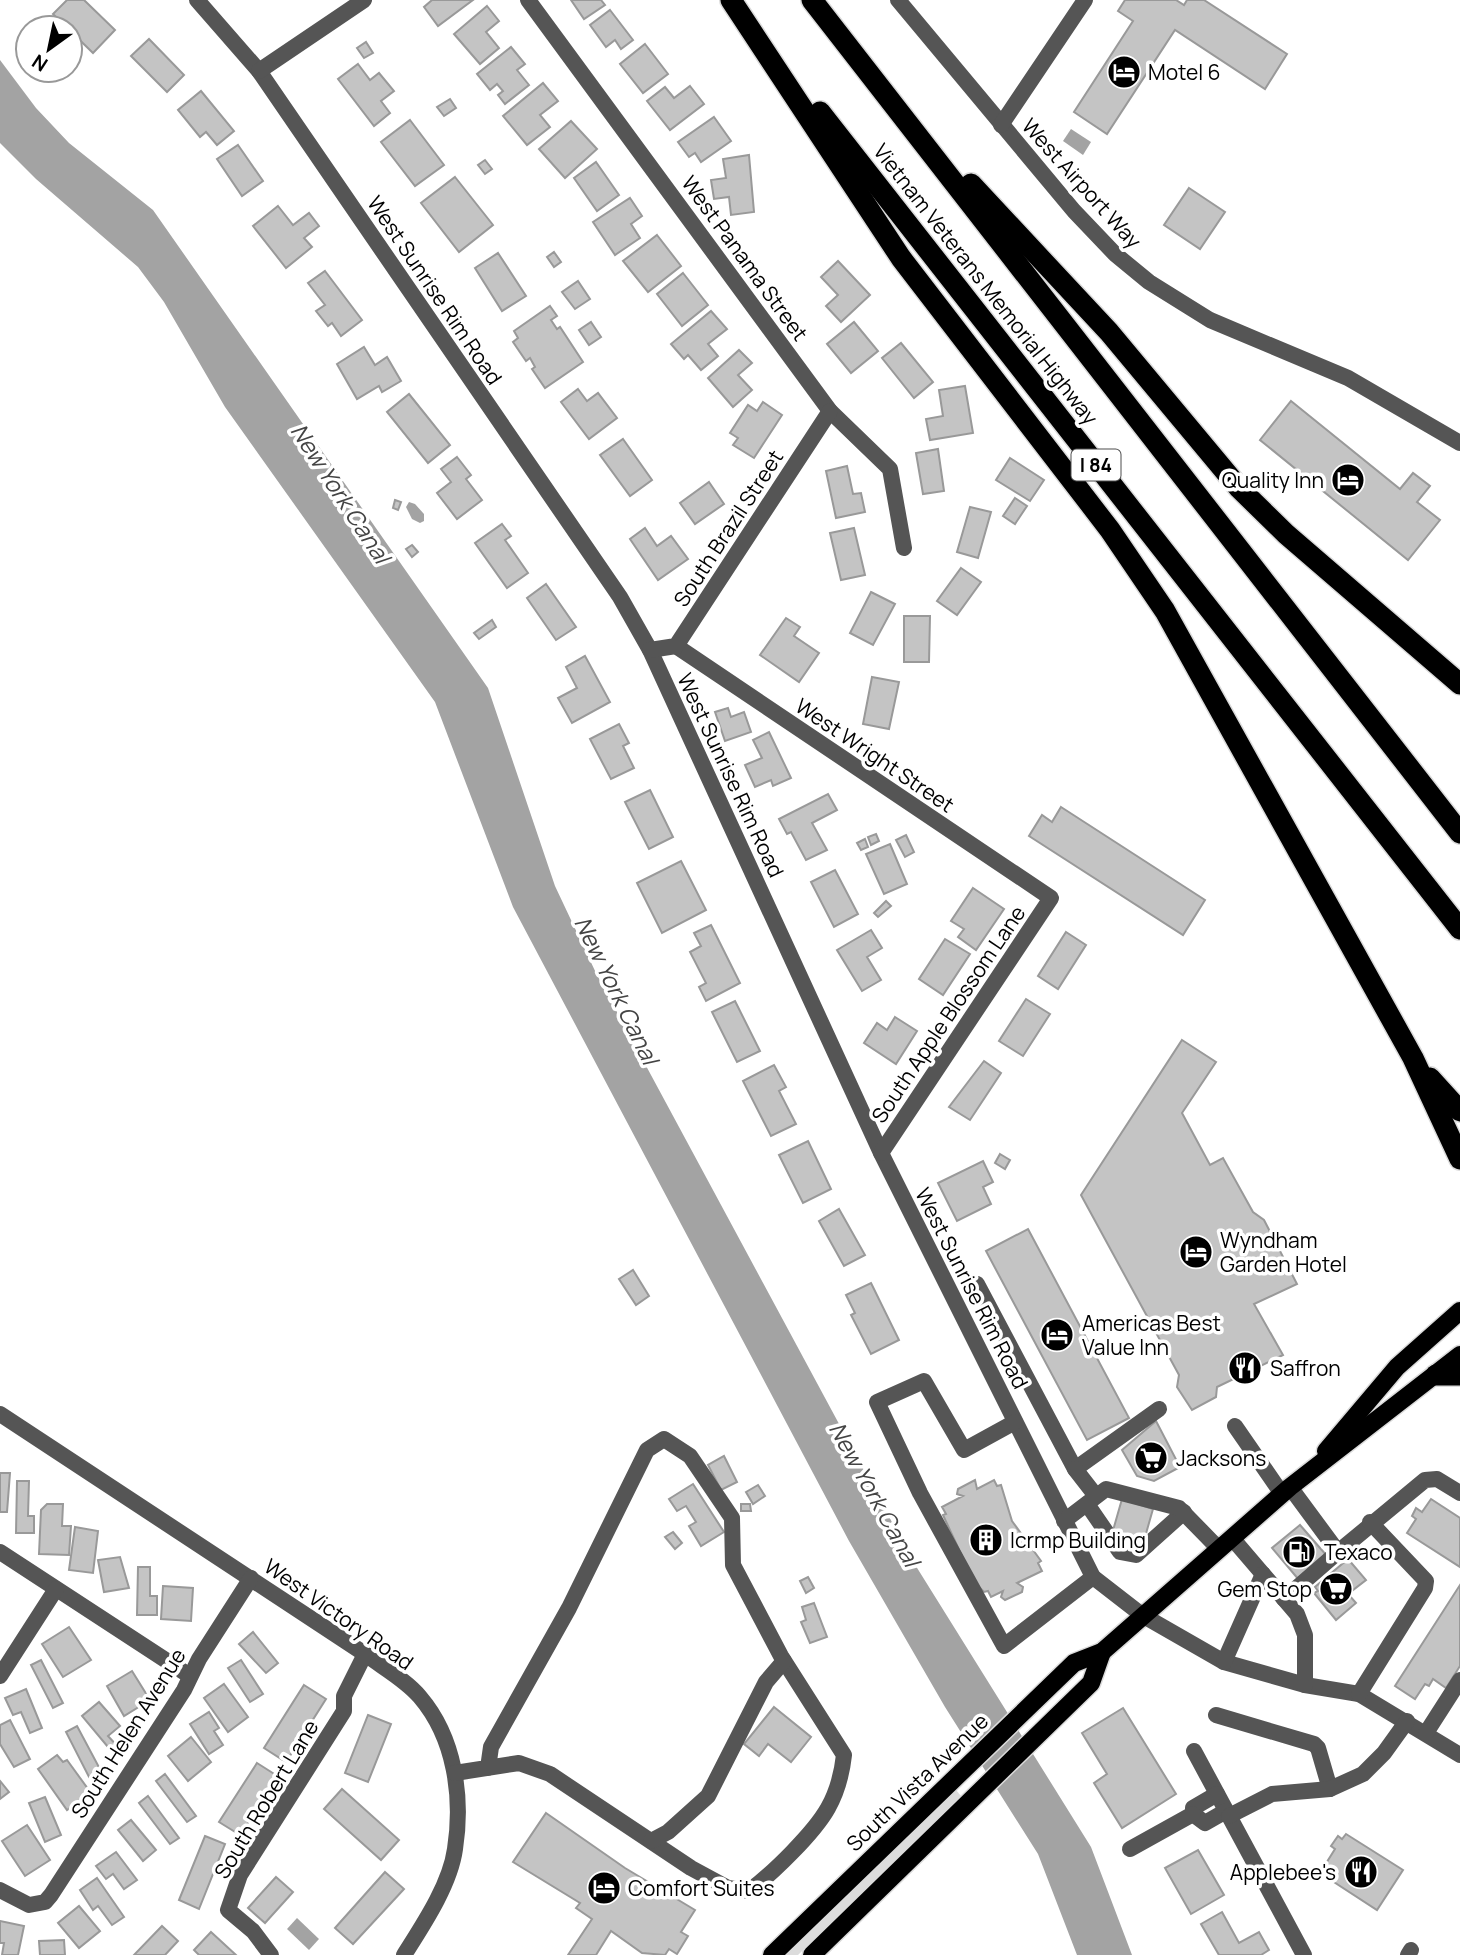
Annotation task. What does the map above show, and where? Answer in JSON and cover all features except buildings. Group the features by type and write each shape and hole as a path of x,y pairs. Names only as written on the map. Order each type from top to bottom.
{"highway":[{"name":"Vietnam Veterans Memorial Highway","path":"731,0 1460,929"},
{"path":"731,0 901,258 1140,572 1269,794 1413,1058 1460,1159"},
{"name":"Vietnam Veterans Memorial Highway","path":"812,0 1460,833"},
{"path":"869,74 1108,332 1239,488 1286,534 1460,684"},
{"path":"1413,1058 1460,1111"},
{"path":"1436,1375 1460,1375"}],"main road":[{"name":"South Vista Avenue","path":"1308,1473 1397,1367 1460,1311"},
{"name":"South Vista Avenue","path":"772,1955 1074,1663 1102,1653 1286,1491 1460,1355"},
{"name":"South Vista Avenue","path":"812,1955 1091,1683 1102,1653"}],"street":[{"name":"West Sunrise Rim Road","path":"197,0 259,71 620,597 650,650 881,1153 1093,1577 1142,1615 1224,1662 1305,1685 1359,1694 1460,1755"},
{"path":"259,71 364,0"},
{"name":"West Panama Street","path":"528,0 830,411 890,469 904,548"},
{"name":"West Airport Way","path":"898,0 1001,125 1115,254 1180,304 1348,378 1460,443"},
{"path":"1001,125 1086,0"},
{"name":"South Brazil Street","path":"676,646 830,411"},
{"path":"650,650 676,646"},
{"name":"West Wright Street","path":"676,646 1051,898"},
{"name":"South Apple Blossom Lane","path":"881,1153 1051,898"},
{"path":"977,1284 1120,1552 1136,1555 1184,1512"},
{"path":"989,1370 1015,1355"},
{"path":"1015,1422 964,1450 924,1381 877,1402 920,1493 1004,1646 1093,1577"},
{"path":"1075,1469 1159,1409"},
{"name":"West Victory Road","path":"0,1414 365,1654 419,1696 448,1740 455,1773 455,1850 432,1913 404,1955"},
{"path":"1235,1426 1338,1552"},
{"path":"455,1773 488,1768 519,1763 550,1774 728,1888 749,1891 768,1877 828,1809 841,1774 844,1755 784,1661 733,1565 730,1547 732,1518 690,1456 663,1439 647,1450 569,1608 491,1747 488,1768"},
{"path":"1284,1599 1370,1522 1424,1480 1437,1479 1460,1493"},
{"path":"1064,1521 1106,1489 1179,1508 1263,1574 1297,1614 1305,1635 1305,1685"},
{"path":"1359,1694 1425,1588 1426,1581 1370,1522"},
{"path":"0,1552 190,1676"},
{"path":"1224,1662 1263,1574"},
{"name":"South Helen Avenue","path":"0,1890 22,1904 36,1905 51,1895 251,1578"},
{"path":"0,1676 56,1589"},
{"name":"South Robert Lane","path":"271,1955 253,1931 228,1910 240,1875 344,1711 344,1696 365,1654"},
{"path":"651,1841 668,1832 708,1796 766,1682 784,1661"},
{"path":"1426,1733 1460,1680"},
{"path":"1216,1715 1314,1744 1318,1748 1330,1788"},
{"path":"1193,1815 1205,1823 1272,1794 1330,1788 1363,1774 1384,1753 1407,1721"},
{"path":"1194,1751 1304,1955"},
{"path":"1193,1815 1194,1808 1217,1794"},
{"path":"1130,1849 1193,1815"}],"shaded area":[{"path":"956,1790 961,1796 798,1955 785,1955"}],"water":[{"name":"New York Canal","path":"0,60 14,79 14,84 18,84 69,143 153,210 488,688 555,886 596,973 914,1563 1091,1847 1132,1955 1077,1955 1038,1854 945,1707 849,1541 513,907 435,702 225,407 164,302 138,267 36,179 0,143"},
{"path":"1071,129 1091,142 1083,155 1063,141"},
{"path":"409,502 415,504 424,514 424,521 420,523 412,519 406,507"},
{"path":"297,1918 319,1939 309,1950 287,1929"}],"place":[{"name":"Motel 6","path":"1124,72"},
{"name":"Quality Inn","path":"1348,480"},
{"name":"Wyndham Garden Hotel","path":"1196,1252"},
{"name":"Americas Best Value Inn","path":"1057,1335"},
{"name":"Saffron","path":"1245,1368"},
{"name":"Jacksons","path":"1151,1458"},
{"name":"Icrmp Building","path":"986,1540"},
{"name":"Texaco","path":"1299,1552"},
{"name":"Gem Stop","path":"1336,1589"},
{"name":"Applebee's","path":"1361,1872"},
{"name":"Comfort Suites","path":"604,1888"}]}
